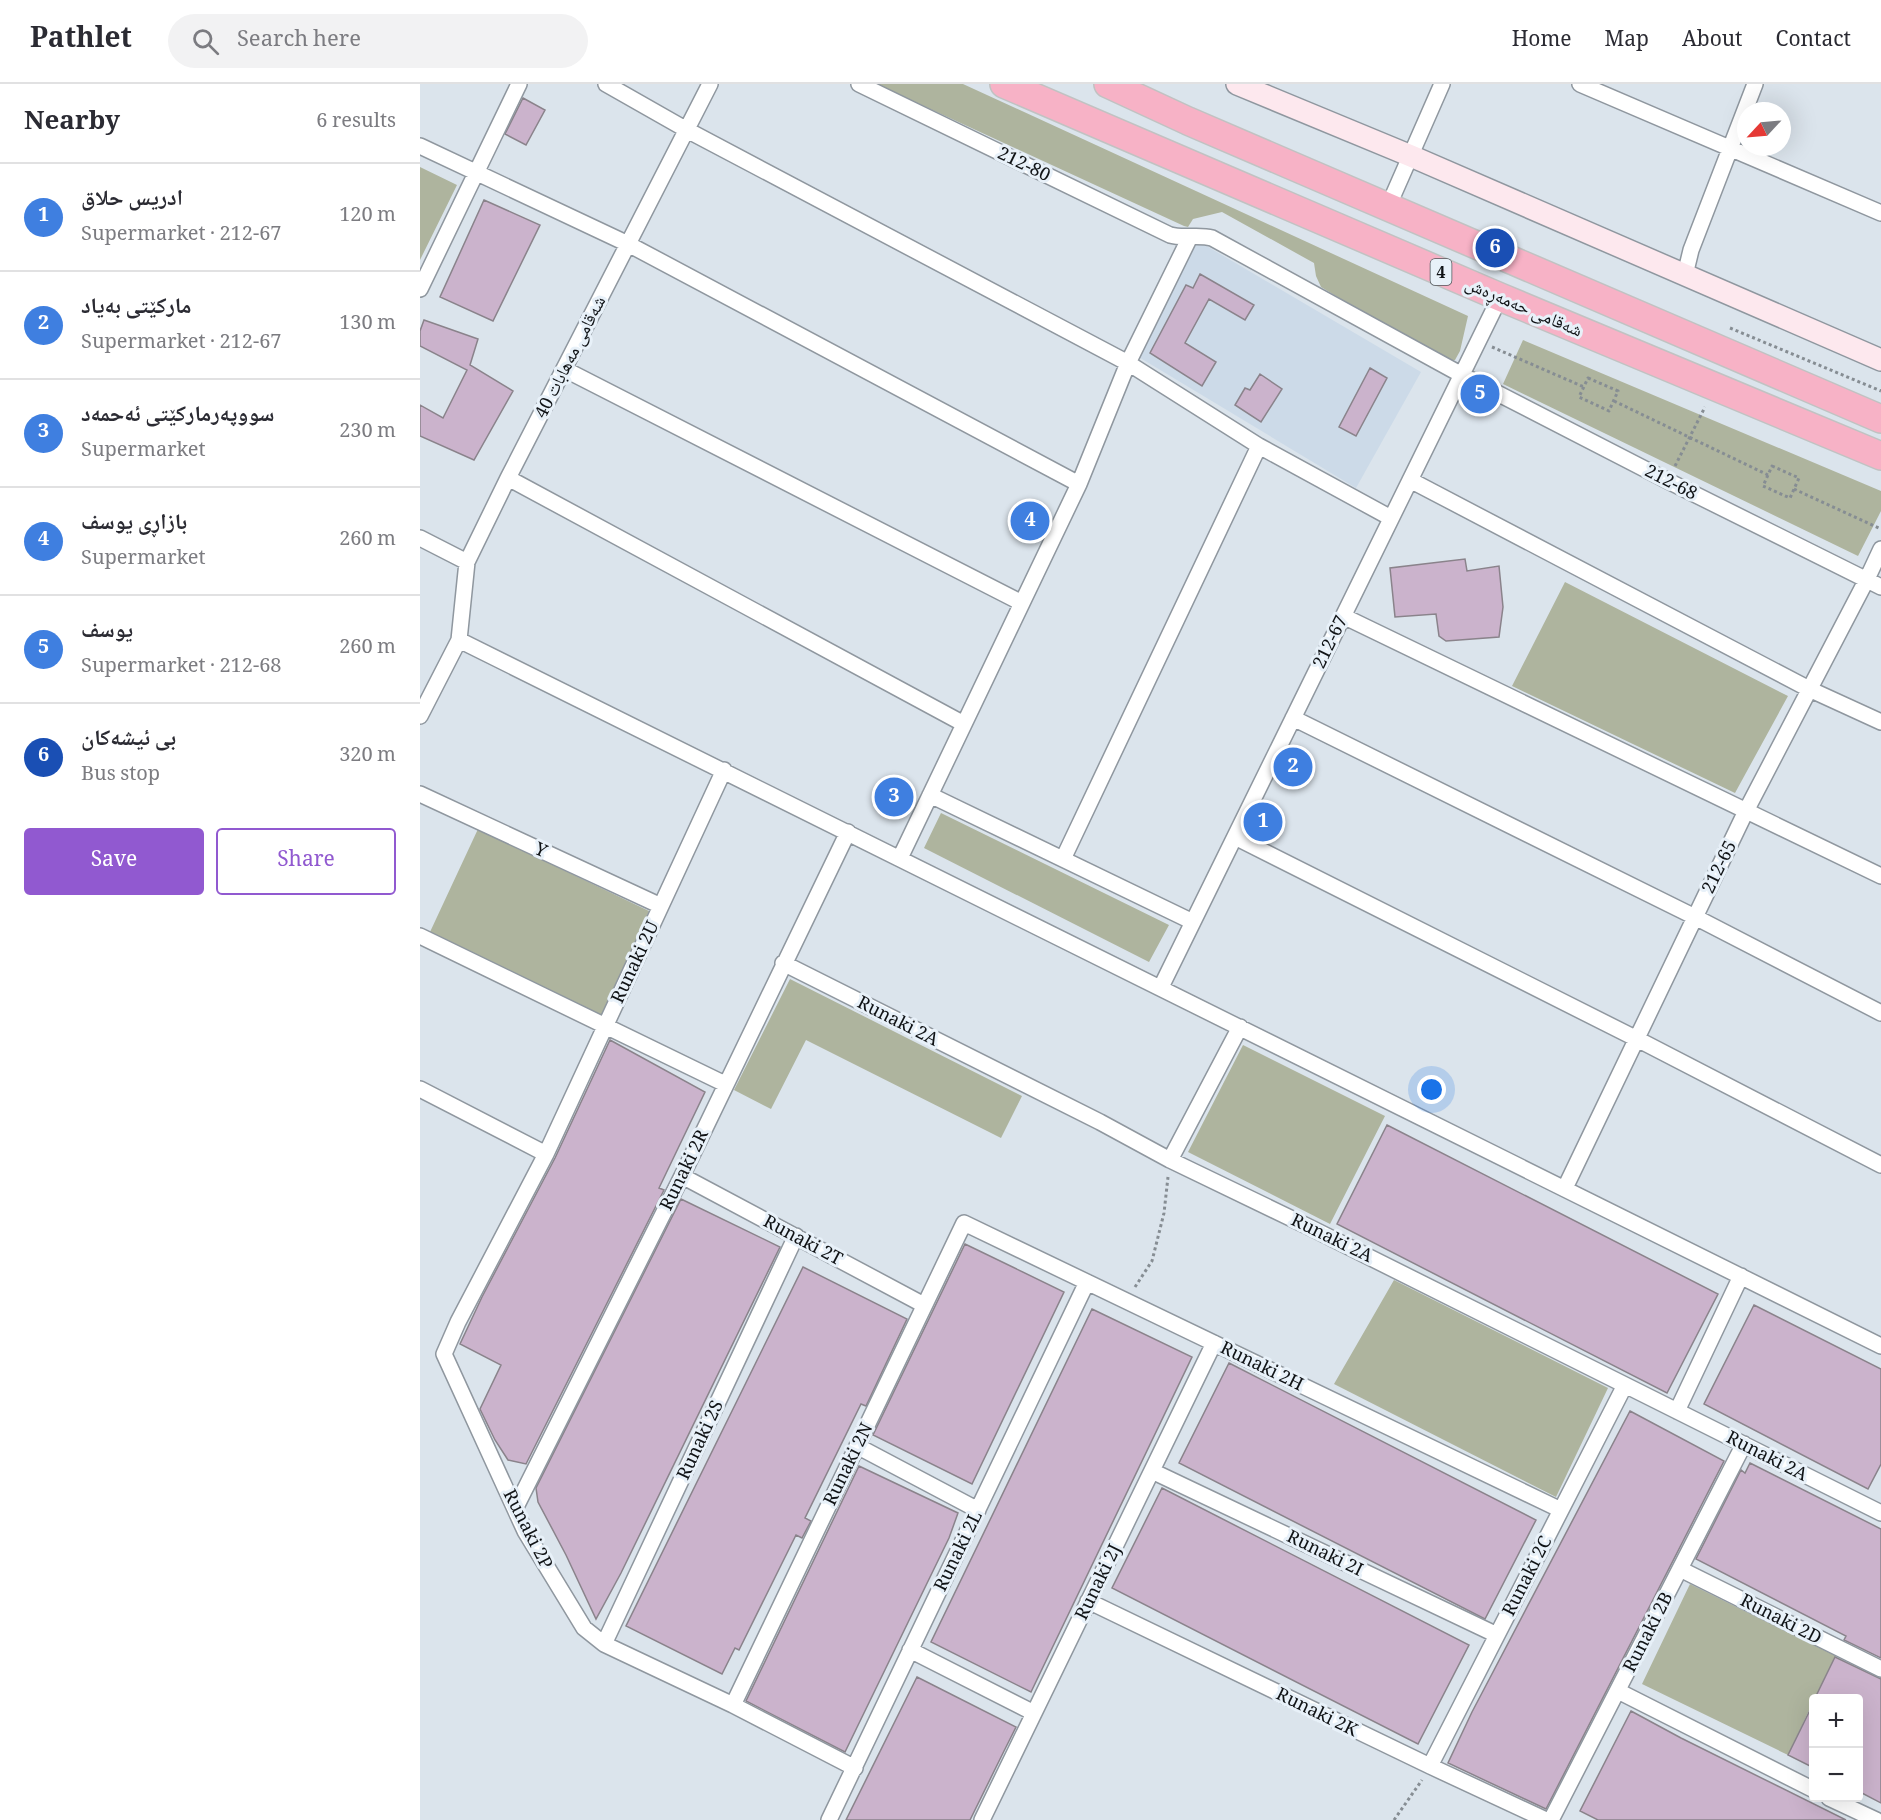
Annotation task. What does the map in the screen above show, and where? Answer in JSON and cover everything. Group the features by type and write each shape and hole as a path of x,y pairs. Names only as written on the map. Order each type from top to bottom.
{"highway":[{"name":"شەقامی حەمەڕەش","path":"1004,84 1500,297 1881,456"},
{"name":"4","path":"1108,84 1188,121 1881,419"},
{"path":"1118,133 1135,96"},
{"path":"1170,157 1188,121"}],"street":[{"path":"420,290 519,84"},
{"path":"606,84 687,130 1128,363 1259,446 1391,518"},
{"name":"شەقامی مەهابات 40","path":"459,640 467,562 710,84"},
{"name":"212-80","path":"859,84 1170,235 1212,238 1462,375"},
{"path":"1237,84 1411,156 1881,360"},
{"path":"1388,207 1442,84"},
{"path":"1685,275 1691,250 1755,84"},
{"path":"1589,86 1729,149 1881,213"},
{"path":"420,146 628,244 1079,484"},
{"path":"900,858 1079,484 1128,363 1190,237"},
{"name":"212-67","path":"1161,987 1500,297"},
{"path":"564,369 1022,603"},
{"name":"212-68","path":"1462,375 1881,587"},
{"path":"1063,859 1259,446"},
{"path":"508,478 964,724"},
{"path":"1410,480 1809,689 1881,723"},
{"path":"420,538 467,562"},
{"name":"212-65","path":"1565,1188 1746,811 1881,549"},
{"path":"1343,616 1881,876"},
{"path":"420,716 459,640 1881,1346"},
{"path":"1293,718 1695,917 1881,1013"},
{"name":"Runaki 2U","path":"546,1154 724,771"},
{"name":"Y","path":"420,794 661,906"},
{"path":"930,795 1193,922"},
{"name":"Runaki 2R","path":"516,1507 682,1176 848,832"},
{"path":"1235,837 1637,1039 1881,1165"},
{"path":"420,936 725,1084"},
{"name":"Runaki 2A","path":"783,963 1100,1122 1170,1160 1881,1513"},
{"path":"1170,1160 1240,1027"},
{"path":"420,1089 546,1154"},
{"name":"Runaki 2P","path":"546,1154 458,1322 444,1354 516,1507 525,1531 584,1628 604,1644 733,1705 855,1767"},
{"name":"Runaki 2T","path":"682,1176 924,1305"},
{"name":"Runaki 2H","path":"964,1223 1561,1510"},
{"name":"Runaki 2N","path":"733,1705 964,1223"},
{"name":"Runaki 2S","path":"604,1644 796,1236"},
{"path":"1677,1411 1741,1276"},
{"name":"Runaki 2L","path":"829,1820 1088,1282"},
{"name":"Runaki 2J","path":"982,1820 1215,1343"},
{"name":"Runaki 2C","path":"1430,1766 1625,1385"},
{"name":"Runaki 2B","path":"1551,1820 1744,1444"},
{"path":"857,1446 978,1510"},
{"name":"Runaki 2I","path":"1152,1471 1497,1635"},
{"name":"Runaki 2D","path":"1680,1569 1881,1669"},
{"name":"Runaki 2K","path":"1089,1601 1546,1820"},
{"path":"910,1650 1034,1713"},
{"path":"1617,1691 1809,1787"},
{"path":"1839,1802 1876,1820"}],"path":[{"path":"1479,341 1584,387"},
{"path":"1588,378 1618,391 1614,401 1610,411 1579,397 1588,378"},
{"path":"1614,401 1768,475"},
{"path":"1668,481 1705,407"},
{"path":"1772,466 1799,478 1794,489 1790,498 1763,486 1772,466"},
{"path":"1794,489 1881,529"},
{"path":"1126,1301 1152,1262 1164,1213 1170,1160"},
{"path":"1394,1820 1430,1766"}],"shaded area":[{"path":"1198,241 1421,372 1356,488 1137,356"}],"green space":[{"path":"876,84 963,84 1468,316 1460,351 1455,360 1448,361 1430,353 1321,287 1314,263 1222,212 1193,219 1188,227 1184,226"},
{"path":"420,167 457,185 420,260"},
{"path":"1523,340 1881,491 1881,511 1858,556 1503,384"},
{"path":"1565,582 1788,696 1735,793 1512,686"},
{"path":"941,813 1169,925 1149,962 924,848"},
{"path":"478,829 649,911 601,1016 430,932"},
{"path":"790,979 1022,1096 1001,1138 806,1040 771,1109 734,1090"},
{"path":"1243,1045 1385,1116 1330,1224 1188,1152"},
{"path":"1394,1280 1608,1388 1556,1497 1334,1384"},
{"path":"1690,1584 1836,1656 1817,1694 1809,1694 1809,1710 1788,1755 1642,1684"}],"building":[{"path":"523,98 545,110 526,145 505,134"},
{"path":"484,200 540,225 493,321 440,297"},
{"path":"1200,274 1254,305 1245,320 1209,299 1185,343 1216,362 1202,386 1150,353 1186,285 1193,288"},
{"path":"424,320 478,339 470,365 513,391 474,460 420,436 420,405 443,418 467,370 420,346 420,331"},
{"path":"1370,368 1387,378 1356,436 1339,427"},
{"path":"1260,374 1282,389 1261,422 1235,405 1245,388 1250,390"},
{"path":"1465,559 1467,571 1499,566 1503,607 1499,637 1446,641 1439,636 1436,614 1395,617 1390,568"},
{"path":"610,1040 705,1092 659,1188 664,1190 526,1464 508,1460 480,1409 501,1365 460,1344 555,1158"},
{"path":"1387,1125 1718,1294 1667,1393 1337,1224"},
{"path":"681,1199 780,1247 621,1573 596,1619 538,1502 536,1488"},
{"path":"965,1244 1064,1292 972,1484 873,1435"},
{"path":"803,1267 907,1319 866,1406 861,1404 805,1518 811,1521 802,1538 796,1535 739,1650 735,1648 722,1674 626,1626"},
{"path":"1754,1305 1881,1369 1881,1464 1868,1489 1704,1404"},
{"path":"1092,1309 1192,1357 1031,1692 931,1642"},
{"path":"1229,1363 1536,1520 1485,1619 1179,1463"},
{"path":"1630,1411 1724,1461 1546,1809 1448,1763 1472,1712"},
{"path":"1750,1463 1881,1529 1881,1658 1844,1640 1846,1636 1696,1559 1741,1470 1745,1473"},
{"path":"859,1466 958,1513 949,1538 845,1752 746,1701"},
{"path":"1162,1488 1469,1645 1418,1744 1112,1588"},
{"path":"1835,1657 1881,1679 1881,1803 1863,1794 1863,1694 1817,1694"},
{"path":"917,1677 1016,1727 970,1820 846,1820"},
{"path":"1631,1711 1846,1820 1598,1820 1580,1811"},
{"path":"1809,1712 1809,1766 1788,1755"}],"place":[{"name":"بی ئیشەکان","path":"1495,248"},
{"name":"يوسف","path":"1480,394"},
{"name":"بازاڕی یوسف","path":"1030,521"},
{"name":"مارکێتی بەیاد","path":"1293,767"},
{"name":"سووپەرمارکێتی ئەحمەد","path":"894,797"},
{"name":"ادريس حلاق","path":"1263,822"}]}
